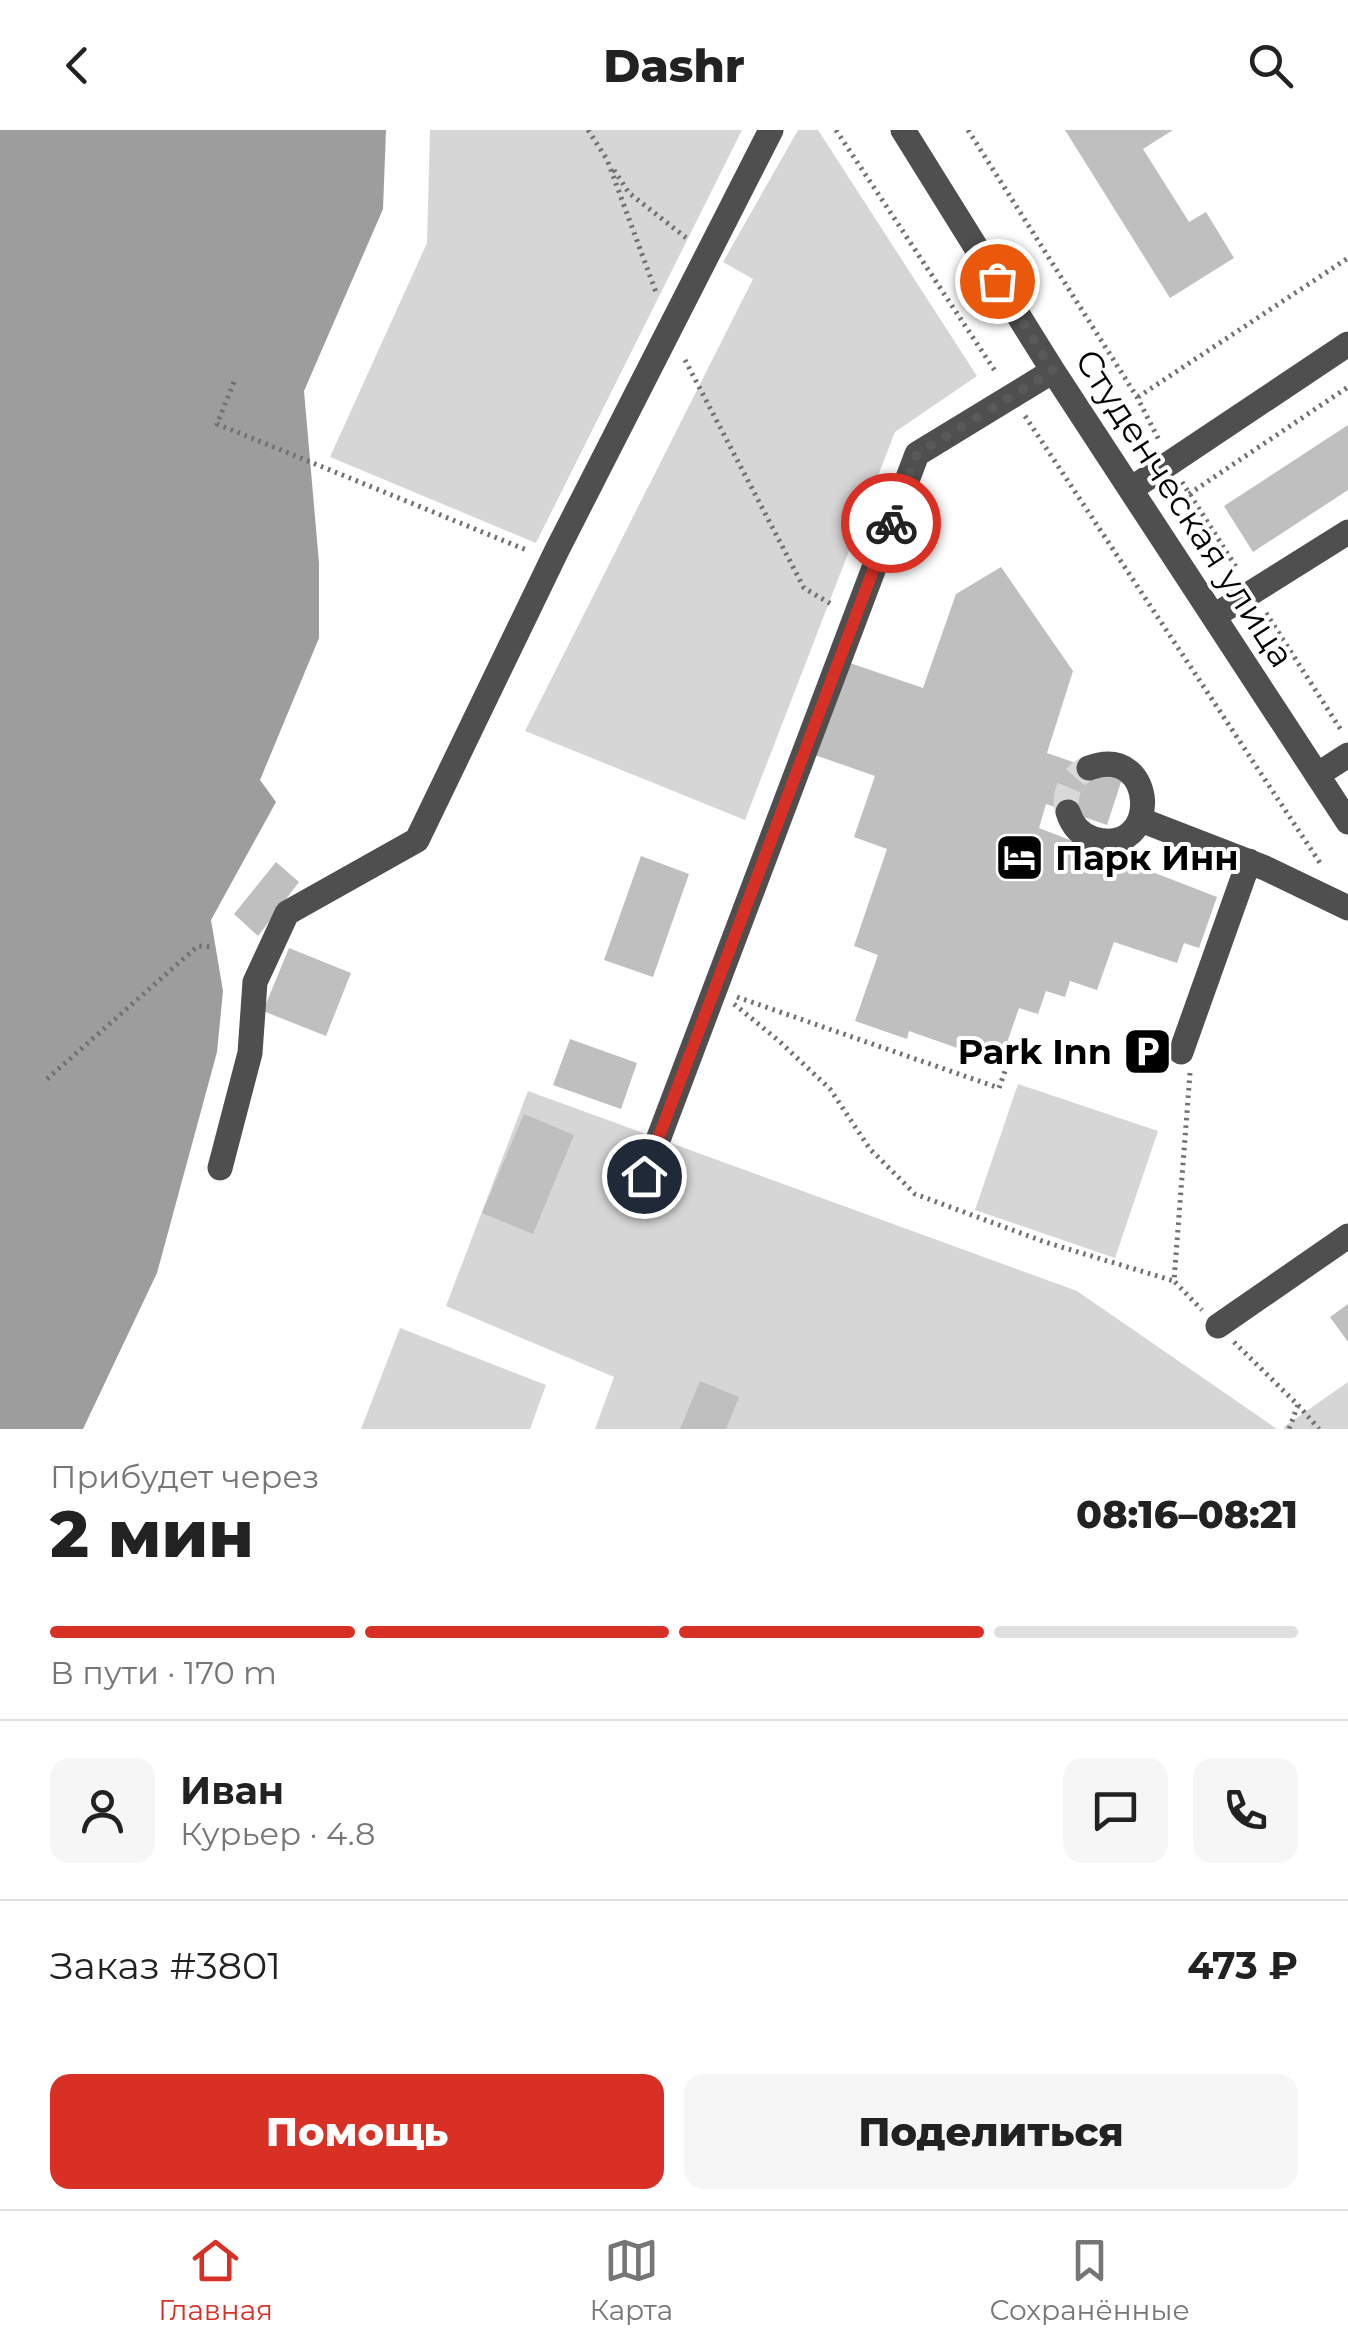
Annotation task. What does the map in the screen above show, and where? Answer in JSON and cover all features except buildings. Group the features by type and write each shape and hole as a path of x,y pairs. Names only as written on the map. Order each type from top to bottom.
{"street":[{"path":"220,1168 250,1054 255,982 287,913 417,840 552,560 770,130"},
{"name":"Студенческая улица","path":"903,130 1053,371 1348,822"},
{"path":"1130,489 1348,344"},
{"path":"644,1176 917,454 1053,371"},
{"path":"1214,616 1348,532"},
{"path":"1317,774 1348,755"},
{"path":"1068,812 1072,825 1088,838 1108,842 1128,836 1141,820 1145,799 1138,780 1122,767 1102,763 1089,768"},
{"path":"1141,820 1249,861 1348,908"},
{"path":"1180,1052 1249,861"},
{"path":"1218,1326 1348,1236"}],"path":[{"path":"588,130 628,192 709,256"},
{"path":"836,130 1326,872"},
{"path":"968,130 1137,397 1189,494 1348,741"},
{"path":"608,162 670,332 804,588 856,618"},
{"path":"1137,397 1348,258"},
{"path":"234,382 217,424 552,560"},
{"path":"1189,494 1348,388"},
{"path":"47,1079 198,946 213,947"},
{"path":"716,990 1000,1088 1015,1042 1040,1051"},
{"path":"716,990 779,1041 830,1090 870,1149 915,1194 1045,1242 1174,1281 1319,1429"},
{"path":"1174,1281 1191,1056 1180,1052"},
{"path":"1289,1429 1298,1405"}],"shaded area":[{"path":"0,130 386,130 383,209 304,391 319,563 319,638 260,780 276,802 211,920 223,991 217,1052 157,1273 83,1429 0,1429"},
{"path":"430,130 742,130 536,543 330,457 427,243"},
{"path":"798,130 818,130 977,376 895,432 745,820 525,731 753,279 723,262"},
{"path":"1018,1084 1158,1131 1115,1258 975,1210"},
{"path":"528,1091 1077,1291 1277,1429 595,1429 614,1377 446,1306"},
{"path":"400,1328 546,1385 530,1429 361,1429"},
{"path":"1348,1382 1348,1429 1284,1429 1285,1426"}],"tunnel":[{"path":"1068,812 1070,786 1089,768"}],"way so far":[{"path":"891,523 917,454 1053,371 997,281"}],"place":[{"name":"Парк Инн","path":"1020,857"},
{"name":"Park Inn","path":"1147,1051"}],"route":[{"path":"644,1176 891,523"}]}
